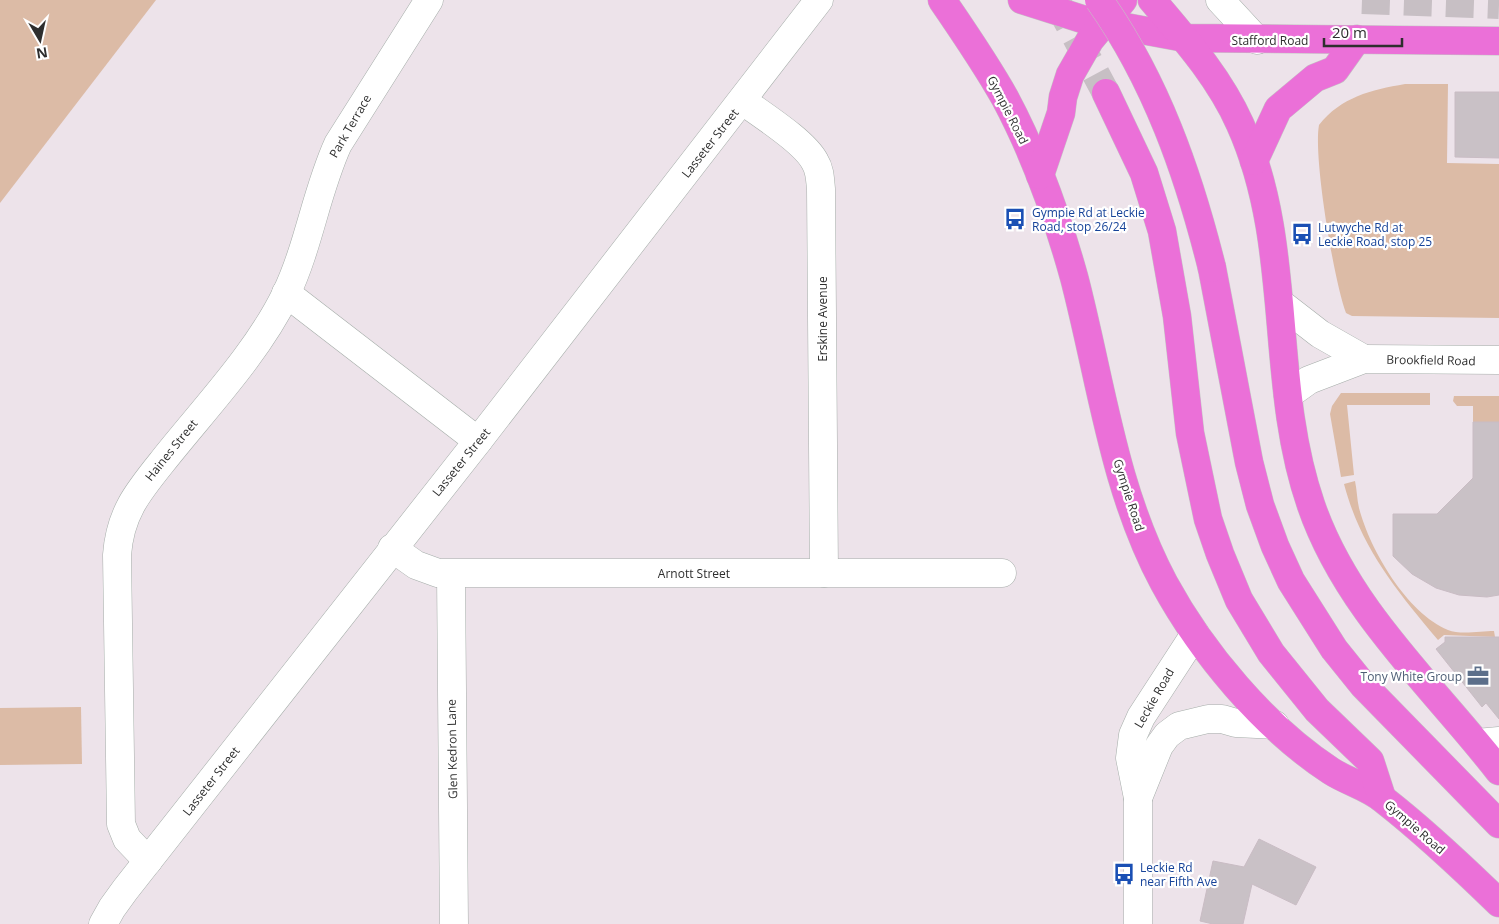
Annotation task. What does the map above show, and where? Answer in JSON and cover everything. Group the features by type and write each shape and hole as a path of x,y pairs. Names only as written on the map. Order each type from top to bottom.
{"highway":[{"name":"Gympie Road","path":"942,0 1004,98 1040,175 1073,276 1119,469 1136,524 1164,583 1195,634 1242,692 1275,724 1332,771 1382,798 1460,865 1499,903"},
{"name":"Stafford Road","path":"1022,0 1056,12 1100,12 1185,38 1499,41"},
{"path":"1040,175 1061,113 1063,97 1070,75 1078,58 1100,12 1123,0"},
{"path":"1152,0 1185,38 1215,78 1240,124 1254,161 1274,244 1288,395 1296,453 1303,482 1333,556 1377,625 1488,742 1499,771"},
{"path":"1100,12 1135,56 1158,101 1200,218 1212,268 1249,462 1260,505 1274,546 1291,582 1334,649 1363,685 1499,824"},
{"path":"1254,161 1278,109 1315,78 1335,70 1358,40"},
{"path":"1106,93 1144,173 1162,232 1177,316 1190,432 1208,519 1220,554 1240,600 1271,653 1317,710 1370,761 1382,798"}],"street":[{"name":"Park Terrace","path":"286,293 301,256 328,165 338,144 429,0"},
{"name":"Lasseter Street","path":"103,924 112,908 148,861 392,548 478,442 819,0"},
{"path":"1220,0 1258,40"},
{"name":"Erskine Avenue","path":"743,100 800,144 819,168 824,573"},
{"path":"286,293 478,442"},
{"name":"Haines Street","path":"148,861 127,839 121,824 118,540 128,507 137,493 255,346 274,318 286,293"},
{"name":"Brookfield Road","path":"1280,303 1320,334 1364,359"},
{"name":"Brookfield Road","path":"1288,395 1309,380 1364,359 1499,360"},
{"name":"Arnott Street","path":"392,548 427,570 451,574 1002,573"},
{"name":"Glen Kedron Lane","path":"451,574 454,924"},
{"name":"Leckie Road","path":"1138,924 1138,798 1130,758 1133,735 1141,716 1195,634"},
{"name":"Leckie Road","path":"1138,798 1159,746 1167,735 1179,726 1208,718 1236,723 1275,724"}],"shaded area":[{"path":"0,0 156,0 0,203"},
{"path":"1405,84 1448,84 1447,163 1499,164 1499,318 1352,316 1346,313 1336,275 1326,219 1319,163 1319,125 1328,115 1347,101 1369,92"},
{"path":"1341,393 1430,393 1430,405 1347,405 1354,475 1341,477 1330,414 1332,406"},
{"path":"1454,396 1499,396 1499,422 1473,422 1473,406 1457,406 1453,401"},
{"path":"1355,481 1364,525 1381,561 1418,610 1433,622 1448,630 1464,633 1494,631 1495,637 1444,635 1438,640 1394,586 1370,548 1351,507 1344,484"},
{"path":"81,707 82,764 0,765 0,708"}],"building":[{"path":"1455,92 1499,92 1499,158 1455,157"},
{"path":"1473,422 1499,422 1499,595 1487,597 1459,595 1436,588 1412,574 1393,556 1393,514 1437,514 1473,478"},
{"name":"Tony White Group","path":"1445,637 1499,637 1499,719 1486,703 1482,707 1436,649 1445,642"},
{"path":"1259,839 1316,867 1296,905 1252,884 1243,924 1213,924 1200,921 1213,861 1244,867"}],"tunnel":[{"path":"1056,0 1106,93"},
{"path":"1362,0 1499,5"}],"place":[{"name":"Gympie Rd at Leckie Road, stop 26/24","path":"1015,219"},
{"name":"Lutwyche Rd at Leckie Road, stop 25","path":"1302,234"},
{"name":"Tony White Group","path":"1478,676"},
{"name":"Leckie Rd near Fifth Ave","path":"1124,874"}]}
